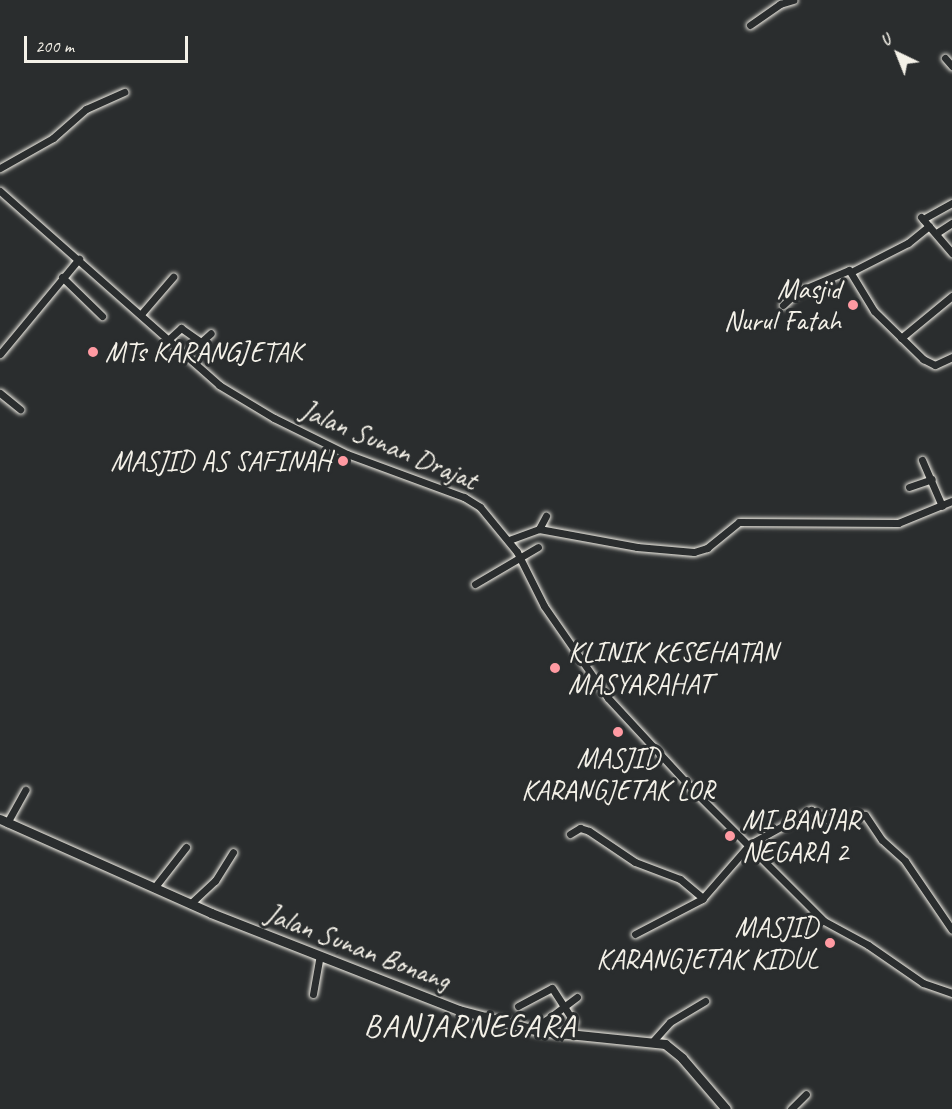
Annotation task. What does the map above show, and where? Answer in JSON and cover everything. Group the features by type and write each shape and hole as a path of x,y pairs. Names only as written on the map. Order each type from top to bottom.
{"street":[{"path":"750,25 780,4 794,0"},
{"path":"945,58 952,66"},
{"path":"0,168 53,138 86,109 124,92"},
{"name":"Jalan Sunan Drajat","path":"0,191 142,313 215,382 274,418 347,454 470,500 509,540 521,558 544,606 620,713 695,792 750,844 824,921 868,945 923,983 952,993"},
{"path":"952,203 922,218 938,232 952,253"},
{"path":"938,232 952,224"},
{"path":"783,305 807,287 842,271 851,272 908,243 930,226"},
{"path":"0,354 79,259"},
{"path":"851,272 871,307 930,364 952,357"},
{"path":"62,277 102,316"},
{"path":"142,313 173,277"},
{"path":"901,338 952,296"},
{"path":"170,338 181,328 201,342 211,333"},
{"path":"0,393 20,408"},
{"path":"922,460 932,479 935,495 949,504"},
{"path":"909,487 932,479"},
{"path":"509,540 538,529 637,547 694,552 707,548 740,522 898,523 949,504"},
{"path":"538,529 546,516"},
{"path":"475,584 538,547"},
{"path":"3,821 25,790"},
{"path":"635,934 703,898 750,844 809,810 827,819 864,814 883,841 904,859 952,930"},
{"name":"Jalan Sunan Bonang","path":"3,821 190,904 459,1010 539,1031 564,1035 653,1041 675,1051 726,1109"},
{"path":"570,834 580,828 589,831 635,862 680,879 703,898"},
{"path":"154,888 186,847"},
{"path":"190,904 215,881 233,852"},
{"path":"313,994 320,956"},
{"path":"518,1006 549,987 565,1006 574,1022 564,1035"},
{"path":"539,1031 545,1021 577,997"},
{"path":"653,1041 670,1022 705,1001"},
{"path":"791,1109 806,1094"}],"place":[{"name":"Masjid Nurul Fatah","path":"853,305"},
{"name":"MTs KARANGJETAK","path":"93,352"},
{"name":"MASJID AS SAFINAH","path":"343,461"},
{"name":"KLINIK KESEHATAN MASYARAHAT","path":"555,668"},
{"name":"MASJID KARANGJETAK LOR","path":"618,732"},
{"name":"MI BANJAR NEGARA 2","path":"730,836"},
{"name":"MASJID KARANGJETAK KIDUL","path":"830,943"}],"district":[{"name":"BANJARNEGARA","path":"470,1026"}]}
